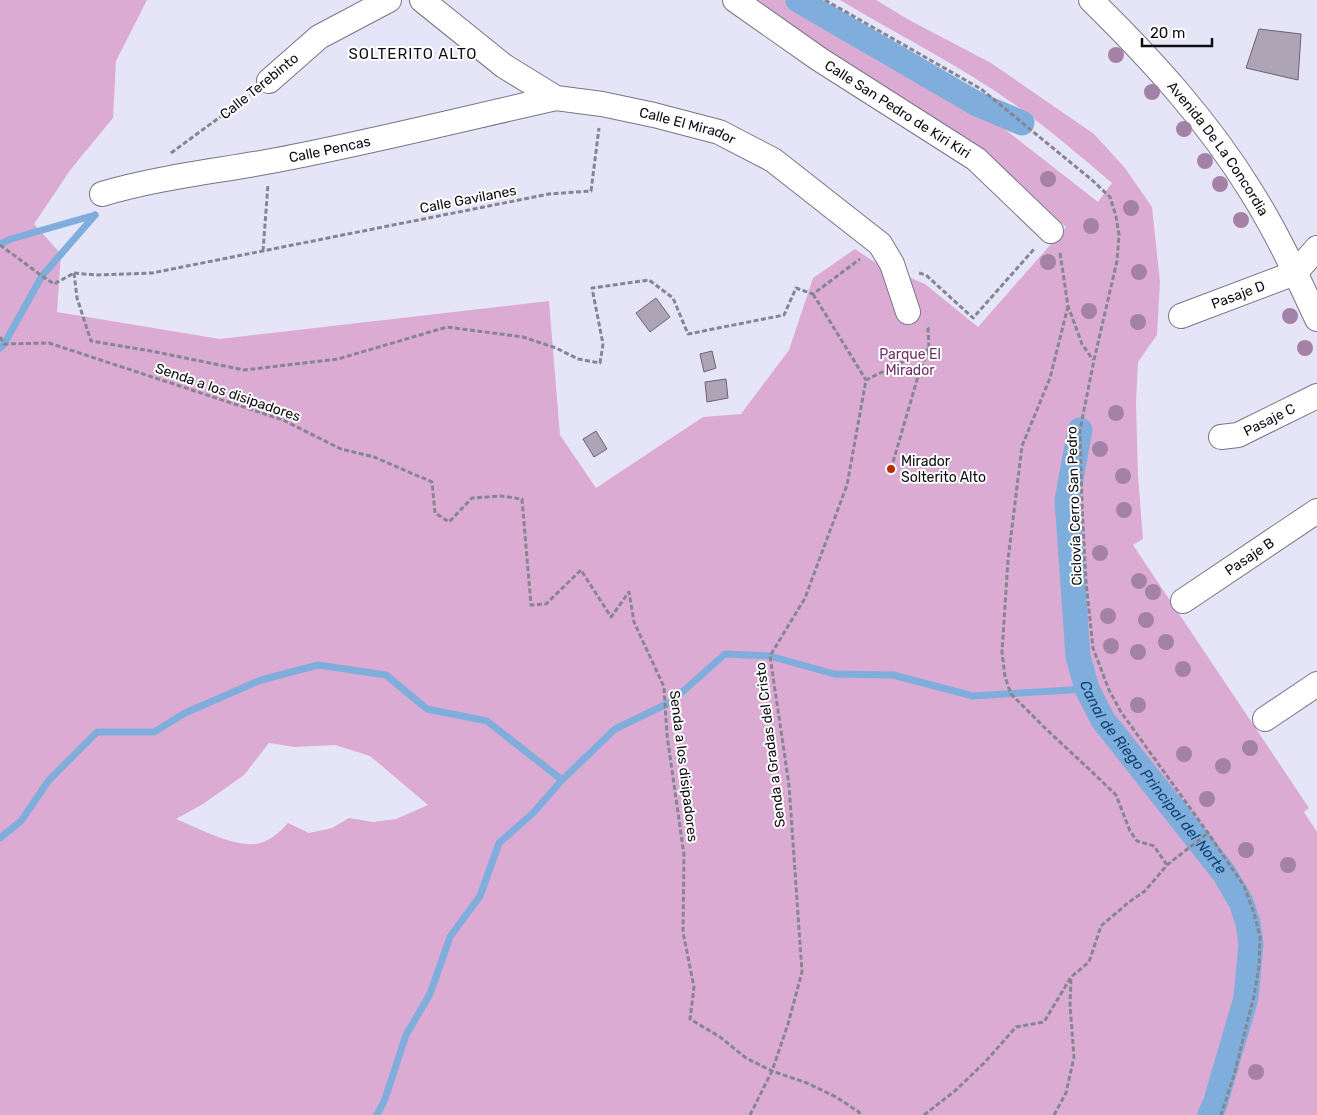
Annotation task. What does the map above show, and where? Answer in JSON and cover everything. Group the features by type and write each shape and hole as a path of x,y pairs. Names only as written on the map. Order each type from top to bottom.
{"street":[{"name":"Calle Terebinto","path":"269,81 319,37 389,0"},
{"name":"Calle El Mirador","path":"422,0 504,66 556,98 602,104 719,132 773,160 880,244 892,264 908,312"},
{"name":"Calle San Pedro de Kiri Kiri","path":"734,0 819,59 976,159 1050,231"},
{"name":"Avenida De La Concordia","path":"1091,0 1133,41 1191,106 1252,192 1317,319"},
{"name":"Calle Pencas","path":"102,194 136,184 352,145 556,98"},
{"path":"1295,273 1317,248"},
{"name":"Pasaje D","path":"1181,316 1295,273"},
{"name":"Pasaje C","path":"1222,436 1238,435 1317,396"},
{"name":"Pasaje B","path":"1183,601 1317,512"},
{"path":"1265,719 1317,684"}],"path":[{"name":"Ciclovía Cerro San Pedro","path":"824,0 981,89 1110,197 1119,235 1117,261 1080,430 1086,572 1093,648 1108,690 1121,712 1244,886 1254,912 1260,937 1259,966 1254,996 1222,1115"},
{"name":"Calle Terebinto","path":"170,154 269,81"},
{"name":"Calle Gavilanes","path":"74,272 96,275 152,273 549,194 591,191 602,104"},
{"path":"263,251 270,161"},
{"path":"926,275 973,318 1050,231 1060,255 1068,306 1082,344 1094,360"},
{"path":"813,294 880,244"},
{"path":"0,245 54,284 74,272 77,298 91,341 244,370 338,359 447,327 523,337 556,348 578,359 600,364 603,344 592,288 649,280 673,298 688,334 784,315 796,288 813,294 866,380 929,350"},
{"path":"1068,306 1050,378 1022,446 1008,560 1002,652 1005,676 1011,694 1044,728 1116,795 1130,831 1137,841 1154,846 1167,864"},
{"path":"891,468 919,373 929,350 928,328 908,312"},
{"name":"Senda a los disipadores","path":"0,337 4,344 49,343 283,420 341,449 374,457 432,482 435,513 449,522 472,498 501,496 522,499 531,605 546,604 581,570 611,617 629,592 634,622 664,687 666,735 684,854 683,932 694,987 690,1019 720,1037 746,1058 772,1072"},
{"name":"Senda a Gradas del Cristo","path":"750,1115 772,1072 788,1024 802,972 788,785 770,656 805,598 847,485 866,380"},
{"path":"924,1115 956,1090 986,1061 1016,1027 1044,1022 1071,977 1089,962 1101,926 1145,891 1167,864 1208,833"},
{"path":"1054,1115 1066,1093 1074,1057 1070,1005 1071,977"},
{"path":"772,1072 807,1083 836,1097 859,1112 860,1115"}],"green space":[{"name":"Parque El Mirador","path":"0,0 147,0 116,61 113,118 71,169 34,224 61,254 57,312 220,339 549,301 560,435 596,488 703,417 741,414 789,350 813,278 855,249 876,263 925,284 978,327 1066,227 981,148 750,0 784,0 972,108 1002,127 1098,202 1112,183 1064,142 1014,104 972,76 840,0 876,0 911,21 991,63 1094,134 1125,168 1152,207 1160,282 1157,335 1138,362 1136,403 1138,476 1143,539 1133,545 1309,808 1304,812 1317,832 1317,1115 0,1115","holes":["269,743 295,747 335,745 370,756 428,805 396,819 373,822 349,818 332,828 309,833 288,823 269,839 255,844 225,839 176,819 203,804 244,775"]}],"building":[{"path":"1259,29 1301,34 1298,80 1246,68"},
{"path":"656,298 670,317 650,332 636,313"},
{"path":"712,351 716,368 704,372 700,354"},
{"path":"726,379 728,398 707,402 705,382"},
{"path":"596,431 607,449 594,457 583,439"}],"waterway":[{"name":"Canal de Riego Principal del Norte","path":"798,0 977,104 1022,123"},
{"path":"0,244 11,239 95,215"},
{"path":"0,348 42,276 95,215"},
{"name":"Canal de Riego Principal del Norte","path":"1080,430 1067,500 1078,656 1087,689 1103,720 1224,873 1241,902 1248,923 1251,944 1246,998 1215,1104 1210,1115"},
{"path":"377,1115 385,1099 406,1035 430,994 450,937 480,896 499,843 533,813 562,780 615,729 671,702 725,654 770,656 834,674 893,675 973,696 1087,689"},
{"path":"0,838 21,821 49,780 97,732 154,732 185,713 261,680 318,665 386,675 427,709 487,721 562,780"}],"place":[{"name":"Mirador Solterito Alto","path":"891,469"}],"district":[{"name":"SOLTERITO ALTO","path":"413,54"}]}
